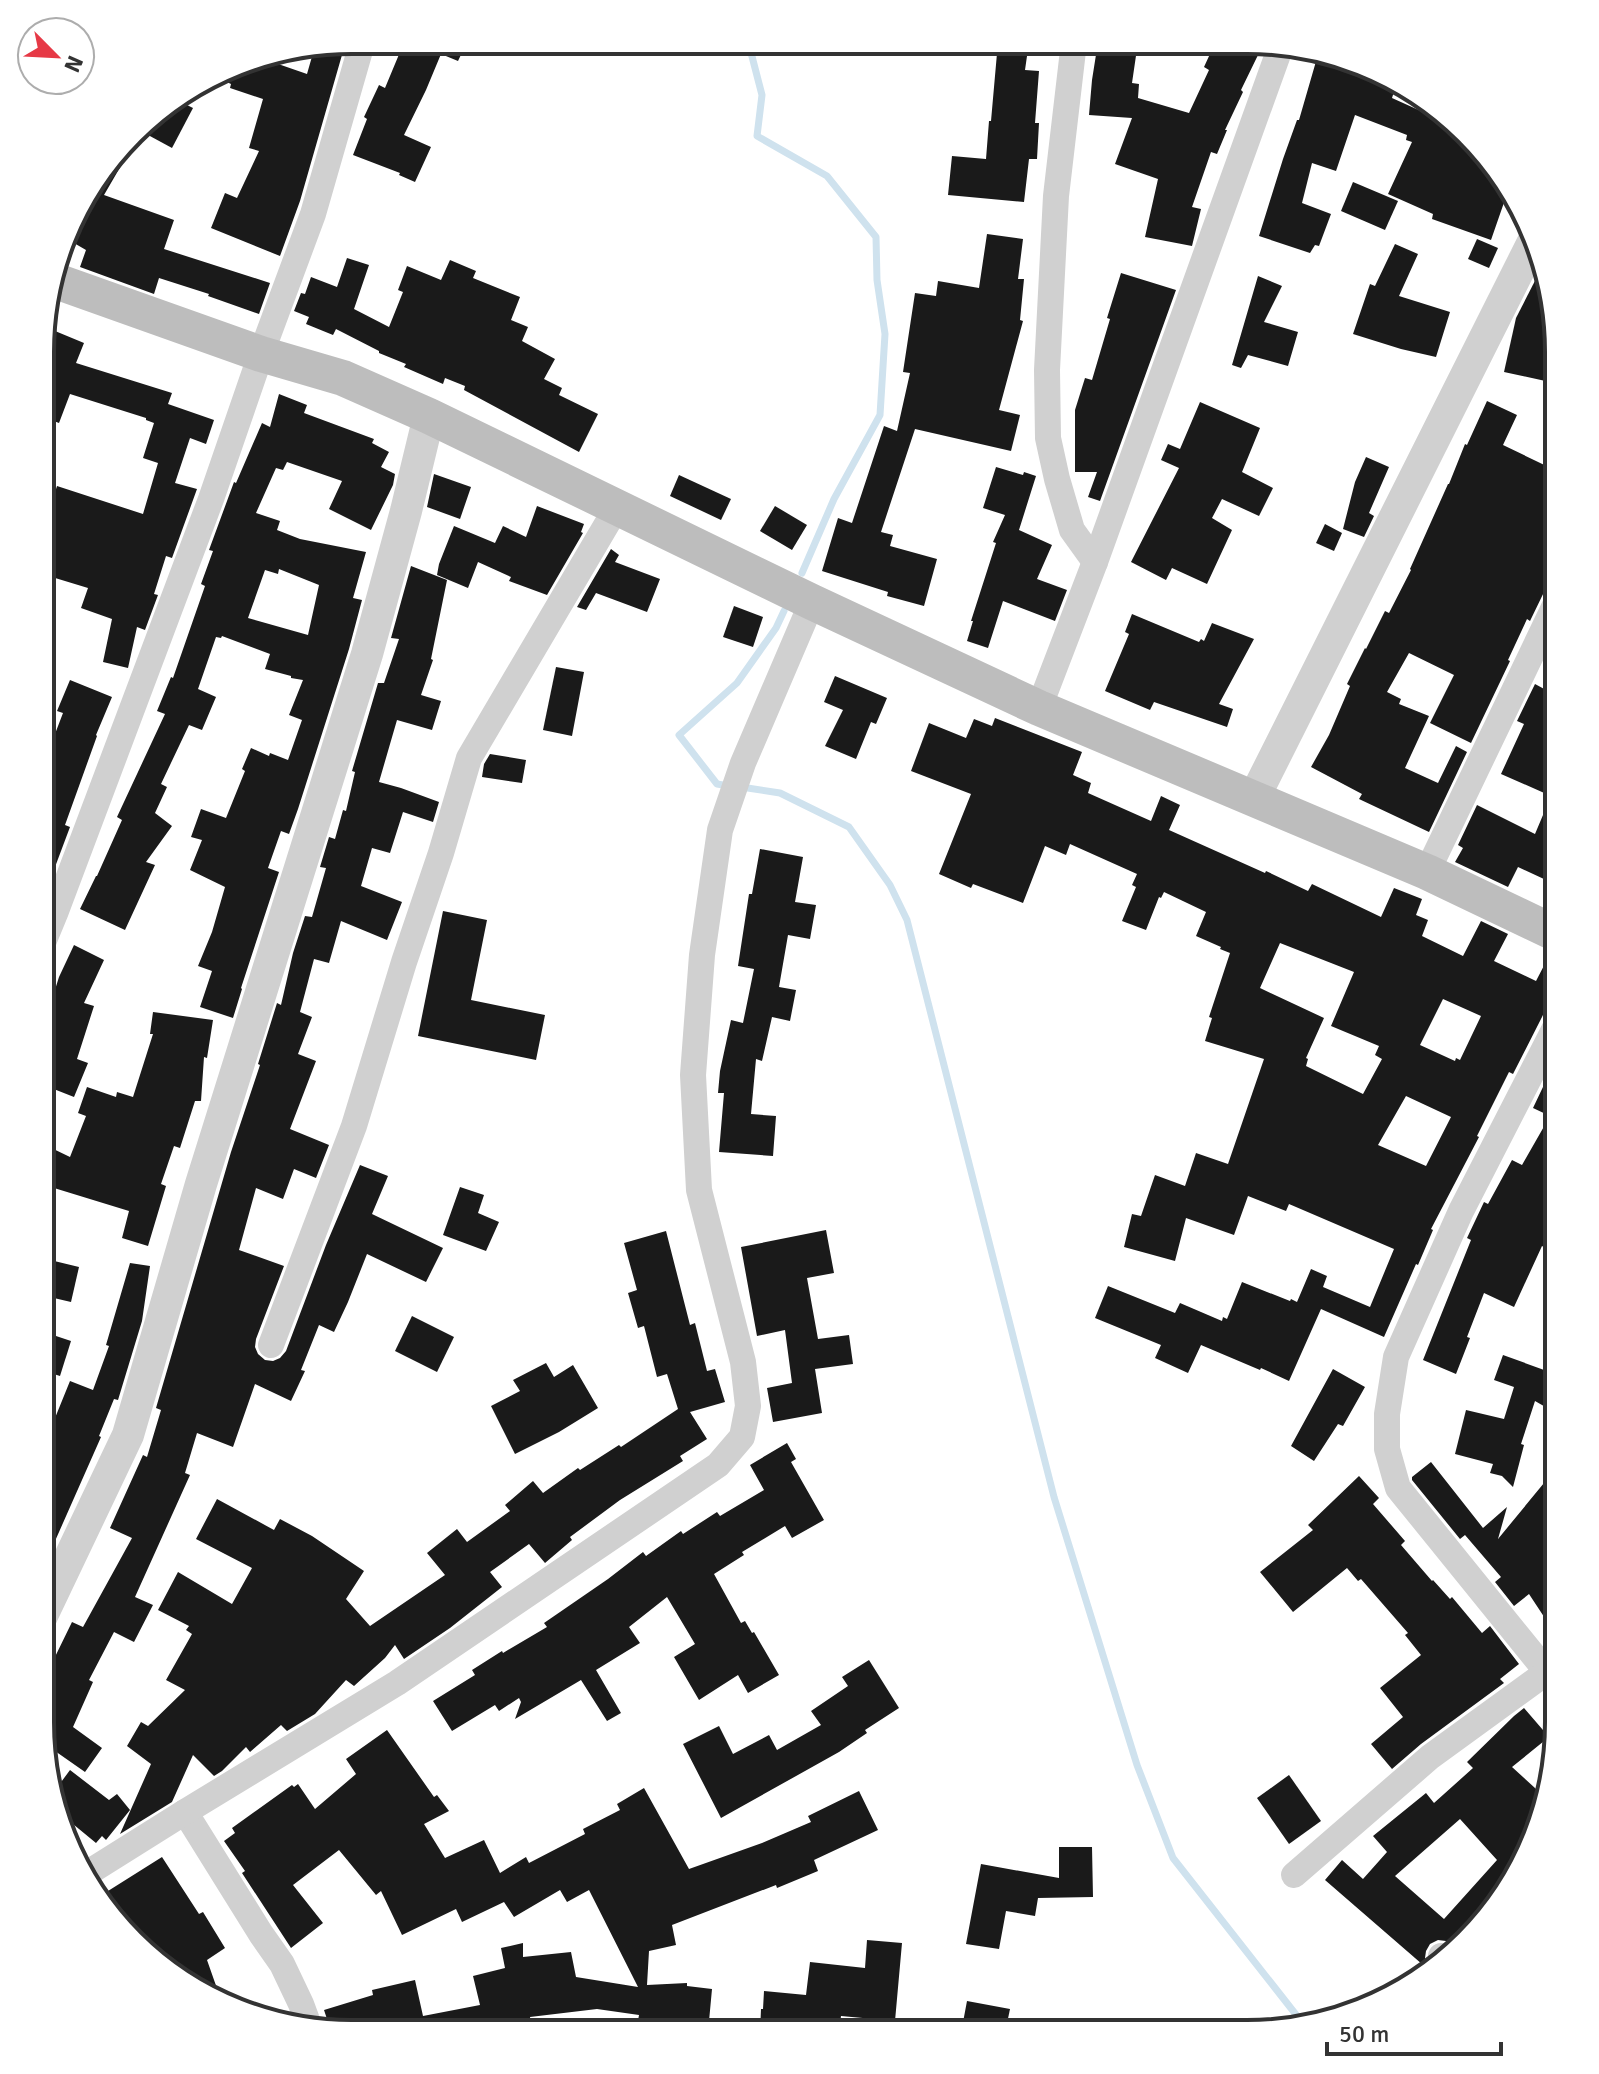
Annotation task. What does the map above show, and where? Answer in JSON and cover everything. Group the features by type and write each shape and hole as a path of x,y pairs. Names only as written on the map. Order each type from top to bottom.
{"main road":[{"path":"62,283 261,354 343,378 429,416 812,602 1039,708 1427,872 1545,928"}],"street":[{"path":"54,916 211,499 313,214 359,54"},
{"path":"1073,54 1056,196 1047,370 1048,438 1072,530 1095,562"},
{"path":"1039,708 1095,562 1277,56"},
{"path":"1254,798 1528,253"},
{"path":"54,1591 128,1435 205,1169 367,654 429,416"},
{"path":"271,1345 354,1126 469,758 617,507"},
{"path":"93,1870 397,1683 718,1465 742,1437 748,1406 743,1362 699,1190 693,1075 702,955 720,830 743,763 812,602"},
{"path":"1427,872 1545,626"},
{"path":"1545,1047 1461,1211 1396,1357 1387,1414 1387,1449 1398,1488 1545,1659"},
{"path":"1294,1875 1430,1757 1545,1674"},
{"path":"185,1812 282,1964 305,2016"}],"building":[{"path":"399,54 441,54 404,135 431,147 415,182 353,155 367,119 364,117 379,85 385,88"},
{"path":"441,54 461,54 458,61"},
{"path":"997,54 1027,54 1025,70 1039,71 1035,123 1039,123 1037,159 1029,159 1024,202 948,195 952,156 986,159"},
{"path":"1096,54 1136,54 1132,83 1139,84 1138,98 1189,113 1209,70 1204,67 1210,54 1258,55 1217,154 1211,152 1192,207 1201,209 1192,246 1145,237 1158,179 1115,164 1132,118 1089,115"},
{"path":"342,55 300,201 280,256 211,228 225,193 237,198 259,151 249,148 263,99 230,88 231,84 227,82 277,64 307,74 312,57"},
{"path":"1316,62 1361,77 1394,93 1392,98 1422,112 1458,141 1495,187 1504,202 1491,240 1432,219 1433,214 1388,194 1412,142 1406,140 1407,135 1355,115 1336,171 1312,163 1302,203 1331,214 1319,246 1315,245 1310,253 1259,236 1283,159 1299,120"},
{"path":"186,105 193,108 172,148 148,135"},
{"path":"122,164 104,195 174,220 164,249 270,283 259,314 159,278 154,294 80,267 86,250 75,244 77,238 94,203"},
{"path":"1353,182 1398,201 1385,230 1341,211"},
{"path":"987,234 1023,239 1018,279 1024,279 1020,320 1023,321 999,410 1020,415 1011,451 915,429 881,532 893,535 890,546 937,559 924,606 887,596 888,592 822,571 838,518 852,523 884,426 897,431 910,373 903,372 915,293 936,296 938,281 979,288"},
{"path":"1477,239 1498,248 1489,268 1468,259"},
{"path":"1395,244 1418,254 1399,296 1450,312 1436,357 1353,334 1370,284 1375,286"},
{"path":"347,258 369,265 354,309 389,327 403,292 398,290 407,266 441,280 450,260 476,271 473,278 520,297 511,320 528,327 522,341 555,359 544,379 562,388 559,395 598,414 579,452 464,390 465,386 445,378 443,384 404,367 406,364 336,329 333,335 306,324 309,317 294,311 301,293 305,294 311,277 337,287"},
{"path":"1121,273 1176,290 1100,501 1088,497 1097,472 1075,472 1075,410 1085,378 1092,380"},
{"path":"1258,276 1282,286 1264,322 1298,332 1288,366 1248,355 1241,368 1232,365"},
{"path":"1536,279 1544,333 1545,381 1504,372 1516,318"},
{"path":"55,331 84,343 76,363 172,393 168,404 214,420 206,444 190,438 175,483 197,489 172,558 166,556 154,594 158,595 145,630 137,627 128,668 103,662 112,619 81,608 88,588 54,578 54,495 57,486 143,514 158,463 143,458 154,423 70,394 59,423 54,421"},
{"path":"279,394 307,405 304,413 374,439 372,443 389,452 381,467 395,474 393,485 371,530 329,509 342,481 287,462 283,470 276,468 256,513 280,521 277,530 300,539 366,552 353,598 362,600 349,649 289,834 281,831 268,868 279,872 233,1018 200,1007 212,971 198,966 225,887 190,870 202,840 191,837 201,809 226,818 251,748 288,760 302,720 289,715 303,680 265,669 270,654 222,636 216,637 198,689 216,697 202,730 189,725 161,784 167,787 155,813 172,826 146,862 155,865 125,930 80,909 122,820 117,817 165,714 157,711 173,678 205,586 201,584 213,551 209,550 234,482 262,423 270,427","holes":["279,569 319,585 308,635 248,618 265,570 278,574"]},
{"path":"1487,401 1517,415 1503,445 1545,465 1545,590 1530,621 1527,619 1471,743 1430,723 1454,675 1409,653 1387,692 1401,699 1399,704 1429,716 1405,768 1438,783 1456,746 1467,752 1429,832 1359,799 1362,794 1311,767 1329,735 1350,686 1347,684 1365,648 1385,611 1389,613 1411,570"},
{"path":"1200,402 1260,428 1242,472 1273,488 1259,516 1222,499 1212,518 1232,530 1207,584 1172,568 1166,580 1131,562 1179,468 1161,460 1168,444 1180,449"},
{"path":"1366,457 1389,467 1369,513 1374,516 1364,537 1343,529 1355,482"},
{"path":"996,467 1036,476 1019,530 1052,545 1037,579 1067,590 1055,621 1003,601 988,648 967,641 996,543 993,542 1005,515 983,508"},
{"path":"434,474 471,487 460,519 427,507"},
{"path":"679,475 731,499 721,520 670,496"},
{"path":"537,506 584,524 583,533 547,595 509,581 511,577 478,562 468,588 437,575 454,526 495,543 503,526 526,537"},
{"path":"775,506 807,525 792,550 760,531"},
{"path":"1325,524 1342,533 1334,551 1316,543"},
{"path":"611,549 619,555 615,562 660,579 647,612 596,593 586,610 577,607"},
{"path":"411,566 447,580 433,660 421,695 441,701 432,730 397,720 379,782 439,802 433,822 403,812 390,853 372,848 361,886 402,902 387,940 341,921 329,963 314,959 300,1012 312,1017 298,1054 316,1061 290,1129 329,1145 316,1178 294,1169 283,1199 256,1188 239,1250 284,1266 256,1339 258,1354 265,1360 273,1361 286,1351 360,1165 388,1176 372,1214 443,1248 426,1282 367,1254 334,1332 319,1325 301,1370 305,1371 291,1401 255,1384 233,1447 197,1433 185,1473 190,1475 135,1597 153,1605 134,1642 114,1632 89,1680 93,1682 73,1727 102,1748 85,1772 56,1752 54,1659 72,1622 83,1627 132,1538 110,1528 143,1455 147,1457 161,1410 156,1408 258,1064 277,1003 281,1005 305,916 312,917 326,868 320,867 329,837 335,839 343,810 346,811 355,772 352,771 378,683 384,683 399,639 391,638"},
{"path":"734,606 763,617 753,647 723,637"},
{"path":"1132,614 1199,642 1201,639 1204,641 1212,623 1254,639 1219,704 1233,709 1227,727 1154,702 1150,710 1105,691 1129,634 1125,632"},
{"path":"556,667 584,672 572,736 543,730"},
{"path":"835,676 887,698 876,724 871,722 856,759 825,746 843,710 824,702"},
{"path":"70,680 112,697 65,825 70,827 54,870 54,737 63,713 57,711"},
{"path":"1535,684 1545,689 1545,793 1501,774 1524,724 1517,721"},
{"path":"995,718 1082,752 1073,775 1091,783 1088,793 1151,821 1161,796 1180,805 1169,830 1265,873 1308,891 1312,884 1381,917 1394,888 1422,899 1416,915 1428,920 1422,936 1463,956 1481,921 1508,934 1494,961 1536,981 1545,964 1545,1011 1513,1074 1509,1072 1431,1229 1418,1265 1384,1337 1321,1309 1289,1381 1201,1345 1188,1373 1155,1358 1161,1345 1095,1318 1108,1286 1175,1313 1180,1303 1222,1321 1223,1317 1227,1319 1242,1282 1297,1302 1311,1269 1327,1276 1323,1287 1370,1307 1394,1249 1289,1204 1286,1211 1248,1196 1234,1235 1186,1218 1175,1261 1124,1247 1132,1214 1141,1216 1155,1175 1185,1186 1196,1153 1228,1164 1264,1059 1205,1041 1212,1018 1209,1017 1230,953 1196,936 1206,912 1164,892 1146,930 1122,921 1136,887 1132,885 1137,874 1070,844 1066,855 1045,846 1023,903 973,884 971,888 939,874 971,794 911,771 929,723 966,738 974,719 992,726","holes":["1280,943 1354,972 1331,1026 1379,1046 1375,1055 1382,1059 1363,1094 1306,1066 1306,1058 1324,1018 1260,988","1443,999 1481,1016 1460,1060 1456,1058 1455,1061 1420,1045","1406,1096 1451,1117 1426,1166 1378,1145"]},
{"path":"490,754 526,760 522,783 482,777"},
{"path":"1477,805 1535,834 1545,810 1545,880 1518,867 1508,887 1455,862 1463,848 1458,845"},
{"path":"760,849 803,857 795,902 816,905 810,939 788,935 779,987 796,990 790,1021 772,1017 762,1061 756,1059 751,1114 776,1116 773,1156 719,1152 724,1093 718,1093 720,1071 731,1020 743,1023 754,969 738,966 749,894 752,894"},
{"path":"443,911 487,920 471,1000 545,1015 536,1060 418,1036"},
{"path":"74,945 104,960 84,1003 94,1006 77,1059 88,1063 74,1097 54,1089 54,993"},
{"path":"153,1012 213,1020 207,1058 204,1057 201,1101 195,1101 180,1148 174,1146 161,1184 166,1186 148,1246 122,1238 129,1211 54,1188 54,1149 70,1157 86,1116 78,1113 87,1087 116,1097 117,1092 133,1097 153,1034 150,1034"},
{"path":"1545,1083 1545,1114 1533,1108"},
{"path":"1545,1125 1545,1248 1542,1246 1514,1307 1484,1293 1456,1374 1423,1360 1471,1240 1467,1238 1484,1202 1488,1204 1512,1160 1522,1165"},
{"path":"460,1187 484,1195 478,1213 499,1222 486,1251 443,1235"},
{"path":"826,1230 834,1273 807,1278 818,1339 849,1335 853,1364 815,1369 822,1413 773,1422 767,1388 792,1383 785,1330 757,1336 741,1247"},
{"path":"666,1231 690,1325 695,1323 707,1371 715,1369 725,1402 690,1412 707,1439 680,1456 683,1461 620,1500 570,1537 572,1540 545,1563 529,1544 490,1572 502,1587 404,1659 395,1645 354,1686 346,1680 315,1714 287,1731 281,1725 250,1752 246,1747 214,1776 193,1755 172,1802 120,1834 151,1764 127,1746 141,1722 148,1726 185,1690 166,1680 192,1634 186,1630 189,1626 158,1610 178,1572 232,1604 252,1568 196,1539 217,1499 274,1530 280,1519 364,1571 346,1599 370,1626 445,1575 427,1553 457,1529 467,1542 510,1511 505,1505 533,1481 543,1493 578,1468 580,1470 619,1445 621,1447 678,1409 667,1374 657,1377 644,1326 638,1328 628,1293 637,1290 624,1243"},
{"path":"54,1261 79,1267 71,1302 54,1298"},
{"path":"130,1263 150,1266 142,1321 118,1400 114,1399 101,1437 54,1543 54,1418 70,1381 93,1390 109,1346 106,1345"},
{"path":"412,1316 454,1337 437,1372 395,1351"},
{"path":"54,1335 71,1341 60,1376 54,1374"},
{"path":"1503,1355 1545,1370 1545,1407 1535,1401 1521,1444 1524,1445 1513,1487 1502,1476 1490,1473 1493,1464 1455,1454 1466,1410 1504,1419 1514,1387 1494,1380"},
{"path":"546,1363 554,1377 573,1365 598,1408 515,1454 491,1406 520,1391 513,1380"},
{"path":"1333,1369 1365,1387 1343,1426 1338,1424 1314,1461 1291,1446"},
{"path":"787,1443 796,1459 791,1462 824,1520 792,1538 785,1526 742,1552 744,1555 714,1574 741,1623 745,1621 754,1632 779,1675 748,1693 738,1675 699,1700 674,1657 695,1644 667,1597 629,1627 640,1643 596,1670 621,1713 607,1721 581,1680 515,1719 521,1702 519,1698 499,1711 495,1705 452,1731 433,1701 475,1675 472,1670 547,1627 544,1623 643,1552 646,1556 681,1531 683,1534 717,1512 720,1516 764,1490 750,1465"},
{"path":"1431,1462 1483,1528 1507,1507 1498,1539 1545,1482 1545,1618 1529,1594 1514,1606 1495,1582 1501,1577 1465,1535 1460,1539 1412,1477"},
{"path":"1359,1476 1379,1498 1373,1504 1405,1541 1401,1545 1482,1633 1490,1626 1519,1664 1500,1679 1504,1683 1392,1769 1371,1744 1403,1717 1380,1688 1421,1655 1405,1635 1408,1633 1361,1579 1358,1581 1347,1568 1293,1612 1260,1572 1313,1530 1308,1525"},
{"path":"869,1660 899,1708 839,1752 721,1818 683,1744 719,1726 733,1754 769,1735 777,1750 821,1725 811,1711 848,1686 842,1677"},
{"path":"1524,1708 1544,1732 1544,1741 1512,1767 1537,1790 1522,1836 1505,1871 1458,1933 1448,1942 1438,1940 1430,1944 1426,1960 1421,1963 1325,1880 1342,1860 1363,1879 1387,1852 1373,1836 1426,1793 1434,1803 1473,1768 1467,1762","holes":["1460,1819 1497,1860 1444,1919 1395,1876"]},
{"path":"387,1730 434,1797 437,1795 449,1811 424,1824 445,1858 484,1840 500,1873 526,1857 529,1863 585,1834 583,1829 620,1810 617,1804 644,1788 689,1869 811,1822 808,1816 859,1791 878,1830 814,1860 818,1871 672,1925 676,1945 649,1951 647,1985 687,1983 687,1986 712,1989 709,2020 638,2020 639,2015 597,2009 530,2017 530,2020 327,2018 324,2010 373,1995 372,1990 415,1980 423,2016 480,2005 473,1976 505,1968 501,1948 523,1943 523,1957 571,1952 576,1977 638,1987 589,1890 567,1902 560,1890 514,1917 504,1902 462,1922 456,1909 402,1935 381,1891 376,1895 339,1850 293,1885 323,1923 291,1948 224,1841 235,1833 232,1828 292,1785 298,1784 315,1809 356,1774 346,1759"},
{"path":"70,1770 109,1800 117,1794 130,1810 106,1840 102,1836 96,1843 72,1823 61,1783"},
{"path":"1289,1775 1321,1821 1289,1844 1257,1798"},
{"path":"1059,1847 1092,1847 1093,1897 1038,1898 1035,1916 1006,1911 999,1949 966,1944 981,1864 1059,1878"},
{"path":"162,1857 199,1914 203,1912 225,1948 207,1960 217,1987 187,1970 141,1933 108,1891"},
{"path":"867,1940 902,1943 895,2020 841,2016 841,2020 761,2020 764,1991 806,1995 810,1962 865,1968"},
{"path":"967,2001 1010,2009 1008,2020 963,2020"}],"waterway":[{"path":"751,54 762,95 757,136 827,176 876,237 877,280 885,334 880,415 834,499 802,573"},
{"path":"729,786 717,784 679,735 737,683 776,628 784,611"},
{"path":"741,787 780,793 849,827 890,885 907,920 1054,1497 1137,1765 1173,1858 1297,2015"}]}
